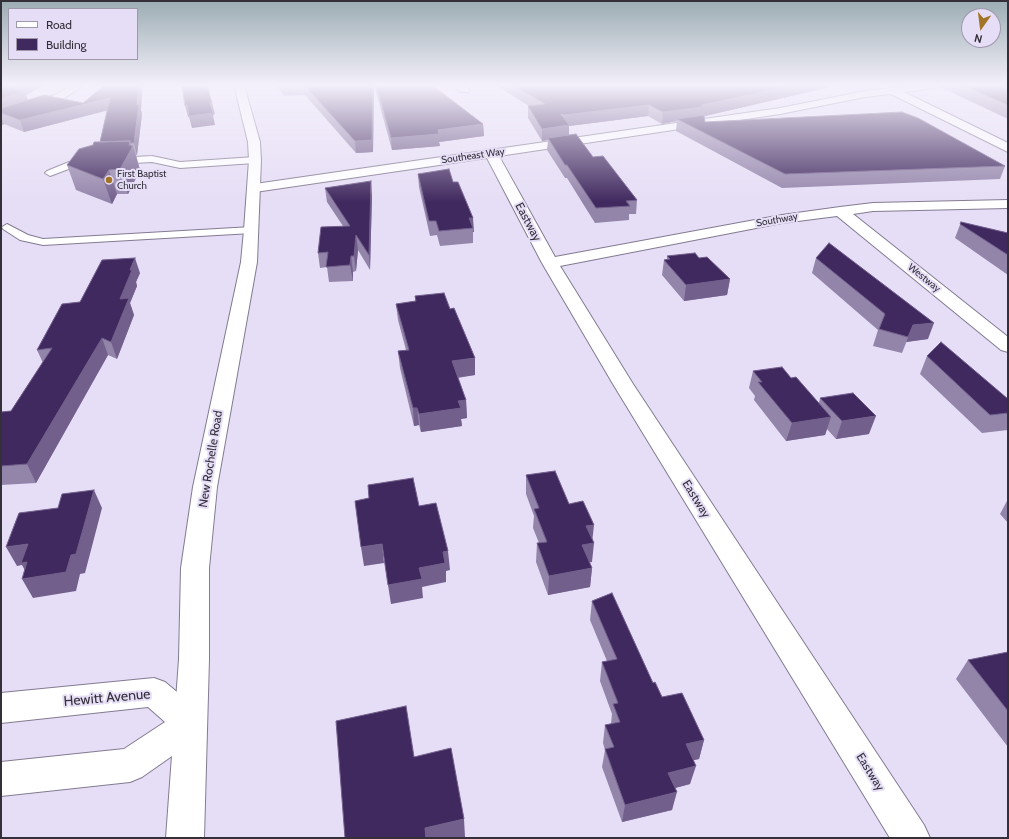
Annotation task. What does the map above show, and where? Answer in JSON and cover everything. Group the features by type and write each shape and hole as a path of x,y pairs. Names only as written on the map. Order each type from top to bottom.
{"street":[{"name":"New Rochelle Road","path":"185,838 195,568 205,487 249,262 255,188 254,142 249,124"},
{"name":"Southeast Way","path":"255,188 683,124"},
{"path":"960,124 1008,148"},
{"name":"Eastway","path":"491,153 550,263 623,384 911,838"},
{"name":"Southway","path":"550,263 782,219 840,210 873,207 1008,204"},
{"name":"Westway","path":"840,210 1008,346"},
{"name":"Hewitt Avenue","path":"1,708 154,692 190,724"},
{"path":"1,779 130,765 190,724"}],"lane":[{"path":"50,172 72,164 152,159 180,165 255,160"},
{"path":"7,227 24,238 50,242 252,230"}],"building":[{"path":"104,124 136,124 134,143 130,143 130,141 100,142"},
{"path":"340,124 372,124 372,140 355,141"},
{"path":"387,124 482,124 438,130 439,134 391,138"},
{"path":"539,124 569,125 542,129"},
{"path":"687,124 929,124 1005,166 785,174"},
{"path":"576,134 593,157 603,156 637,200 626,201 630,206 596,208 567,165 565,165 548,138"},
{"path":"130,141 129,145 133,146 120,169 109,170 103,179 67,165 79,149 93,145 94,142"},
{"path":"449,169 453,182 458,182 473,218 469,218 473,228 439,231 436,221 429,221 418,174"},
{"path":"371,181 369,255 356,235 354,256 351,256 350,265 326,267 328,252 318,253 321,227 350,226 325,188"},
{"path":"961,222 1008,233 1008,255 960,224"},
{"path":"829,243 934,323 913,325 908,337 879,329 885,314 816,258"},
{"path":"695,253 699,258 707,257 730,279 686,285 664,260 670,259 667,256"},
{"path":"135,258 130,270 132,270 120,299 129,298 111,342 102,338 27,464 1,466 1,412 11,411 52,348 37,350 62,304 80,302 102,260"},
{"path":"444,293 450,309 454,308 475,358 452,361 466,400 458,401 461,408 419,414 417,408 413,408 398,351 409,350 396,304 416,301 415,296"},
{"path":"941,342 1008,399 1008,413 990,415 927,356"},
{"path":"782,367 791,378 796,377 831,417 792,423 758,382 762,382 753,371"},
{"path":"853,393 876,416 842,421 820,398"},
{"path":"555,471 569,504 583,501 594,525 586,526 594,543 582,545 592,568 549,576 537,543 547,542 534,509 539,508 526,475"},
{"path":"413,478 419,506 436,503 448,551 443,552 445,563 419,568 422,579 388,585 382,544 361,547 355,501 369,498 368,485"},
{"path":"94,490 76,554 71,555 66,572 22,579 27,562 21,563 28,544 6,547 19,513 58,508 62,494"},
{"path":"612,593 653,683 655,682 662,697 682,693 704,740 686,744 696,766 668,773 677,792 625,805 605,749 614,747 605,725 620,722 613,704 618,703 602,662 617,659 592,601"},
{"path":"1008,652 1008,711 968,660"},
{"path":"406,706 414,757 451,748 464,819 425,828 426,838 345,838 336,721"}],"place":[{"name":"First Baptist Church","path":"109,180"}]}
